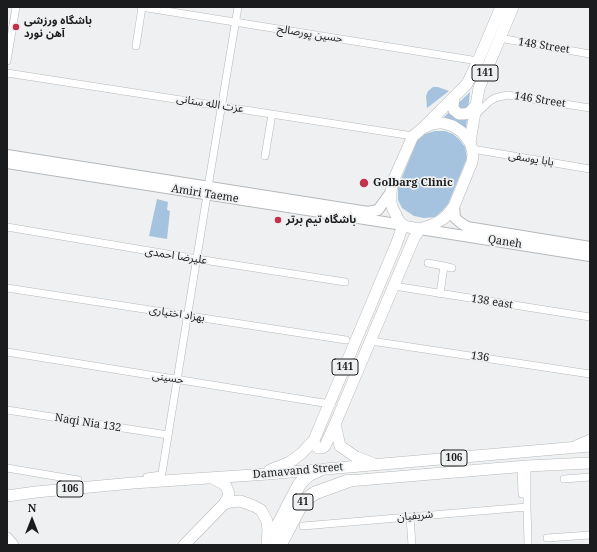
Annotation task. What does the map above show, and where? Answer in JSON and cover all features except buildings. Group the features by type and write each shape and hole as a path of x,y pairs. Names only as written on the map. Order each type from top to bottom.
{"highway":[{"name":"41","path":"267,545 299,485 310,474 319,470"},
{"name":"41","path":"280,545 302,503 315,493 348,481"}],"main road":[{"name":"141","path":"423,128 467,84 501,7"},
{"name":"141","path":"471,146 479,88 513,7"},
{"path":"454,97 454,110 459,114 470,112 476,105"},
{"path":"438,123 453,126 462,132 471,146 473,154 472,162 454,206 448,214 438,222 420,229 403,225 396,217 391,203 391,192 393,182 413,136 423,128 438,123"},
{"name":"Amiri Taeme","path":"7,154 403,225"},
{"name":"Amiri Taeme","path":"7,163 368,212 378,210"},
{"path":"378,210 391,192"},
{"name":"Qaneh","path":"454,206 455,218 468,227 590,247"},
{"path":"378,210 382,209 388,212 387,219 384,222"},
{"name":"141","path":"251,475 273,469 290,462 302,453 314,440 403,225"},
{"name":"141","path":"335,424 414,238 420,229"},
{"name":"Qaneh","path":"420,229 590,256"},
{"path":"314,440 315,445 318,448 325,446 335,424"},
{"path":"335,424 340,446 356,457 377,464"},
{"name":"Damavand Street","path":"7,496 133,483 319,470 590,446"},
{"name":"Damavand Street","path":"348,481 524,466 590,463"},
{"path":"184,545 224,504 228,497 228,490 222,482 211,478"},
{"path":"224,504 240,501 261,510 267,521 267,545"},
{"path":"7,538 13,545"}],"street":[{"path":"7,61 10,19 16,7"},
{"path":"136,46 142,7"},
{"name":"حسین پورصالح","path":"142,7 478,61"},
{"path":"133,483 139,478 162,474 238,7"},
{"name":"148 Street","path":"499,38 590,54"},
{"name":"عزت الله ستانی","path":"7,73 413,136"},
{"name":"146 Street","path":"474,117 490,102 501,96 507,95 590,108"},
{"path":"265,156 272,114"},
{"name":"بابا یوسفی","path":"471,146 590,169"},
{"name":"علیرضا احمدی","path":"7,228 345,282"},
{"path":"428,264 452,268"},
{"path":"440,294 444,266"},
{"name":"138 east","path":"394,286 590,318"},
{"name":"بهزاد اختیاری","path":"7,288 346,340"},
{"name":"136","path":"370,340 590,374"},
{"name":"حسینی","path":"7,352 330,404"},
{"name":"Naqi Nia 132","path":"7,410 168,436"},
{"path":"564,448 590,438"},
{"path":"524,466 524,545"},
{"path":"7,468 78,480"},
{"path":"564,479 590,477"},
{"path":"525,507 528,545"},
{"name":"شریفیان","path":"303,526 525,507"},
{"path":"410,517 412,545"},
{"path":"547,538 590,535"}],"shaded area":[{"path":"433,87 438,87 449,91 427,108 426,96 428,91"},
{"path":"470,92 466,128 443,118"},
{"path":"435,131 445,131 453,134 459,139 465,147 467,158 448,204 435,217 424,218 414,216 402,208 398,200 398,187 417,141 425,134"},
{"path":"157,199 168,202 167,210 170,211 167,239 149,236"}],"place":[{"name":"باشگاه ورزشی آهن نورد","path":"16,27"},
{"name":"Golbarg Clinic","path":"364,183"},
{"name":"باشگاه تیم برتر","path":"278,220"}]}
